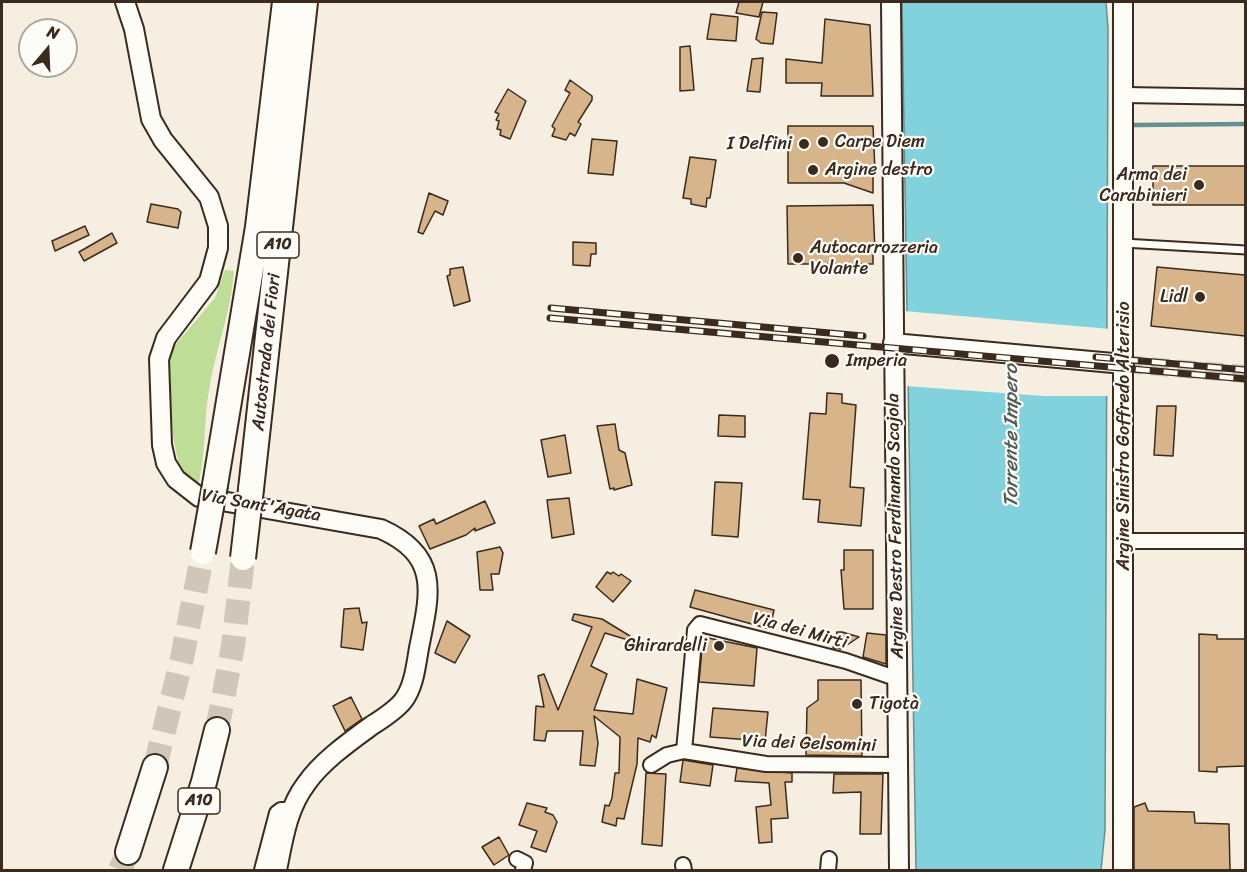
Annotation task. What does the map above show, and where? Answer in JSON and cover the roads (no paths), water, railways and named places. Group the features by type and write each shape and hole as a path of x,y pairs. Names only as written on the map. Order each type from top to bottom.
{"highway":[{"name":"Autostrada dei Fiori","path":"203,552 258,227 285,2"},
{"name":"Autostrada dei Fiori","path":"243,558 305,2"},
{"name":"A10","path":"176,870 204,782 217,730"},
{"path":"128,852 155,767"}],"main road":[{"name":"Via Sant'Agata","path":"125,2 134,28 151,120 163,140 209,197 218,226 218,248 209,281 166,338 159,359 162,445 171,472 186,490 198,497 381,529 401,538 415,549 428,578 428,605 414,675 403,701 347,745 307,782 292,810 277,870"},
{"name":"Argine Destro Ferdinando Scajola","path":"891,2 898,870"},
{"name":"Argine Sinistro Goffredo Alterisio","path":"1123,2 1125,94 1123,243 1124,870"},
{"path":"893,343 1124,364"}],"street":[{"path":"1125,94 1245,97"},
{"path":"1124,542 1245,542"},
{"name":"Via dei Mirti","path":"684,751 695,630 700,624 846,661 898,680"},
{"path":"651,765 667,755 684,751"},
{"name":"Via dei Gelsomini","path":"684,751 766,764 898,765"},
{"path":"262,870 278,813 281,810 292,810"}],"lane":[{"path":"1123,243 1245,250"}],"water":[{"name":"Torrente Impero","path":"902,2 1106,2 1108,29 1105,830 1101,870 916,870"}],"waterway":[{"path":"1134,125 1246,124"}],"tunnel":[{"path":"1124,364 1246,374"},
{"path":"155,767 182,658 203,552"},
{"path":"217,730 233,646 243,558"},
{"path":"120,870 128,852"}],"railway":[{"path":"551,308 863,336"},
{"path":"550,318 1246,379"},
{"path":"1096,357 1246,370"}],"place":[{"name":"Carpe Diem","path":"823,142"},
{"name":"I Delfini","path":"804,144"},
{"name":"Argine destro","path":"813,170"},
{"name":"Arma dei Carabinieri","path":"1199,185"},
{"name":"Autocarrozzeria Volante","path":"798,258"},
{"name":"Lidl","path":"1200,297"},
{"name":"Imperia","path":"832,361"},
{"name":"Ghirardelli","path":"719,646"},
{"name":"Tigotà","path":"857,704"}]}
